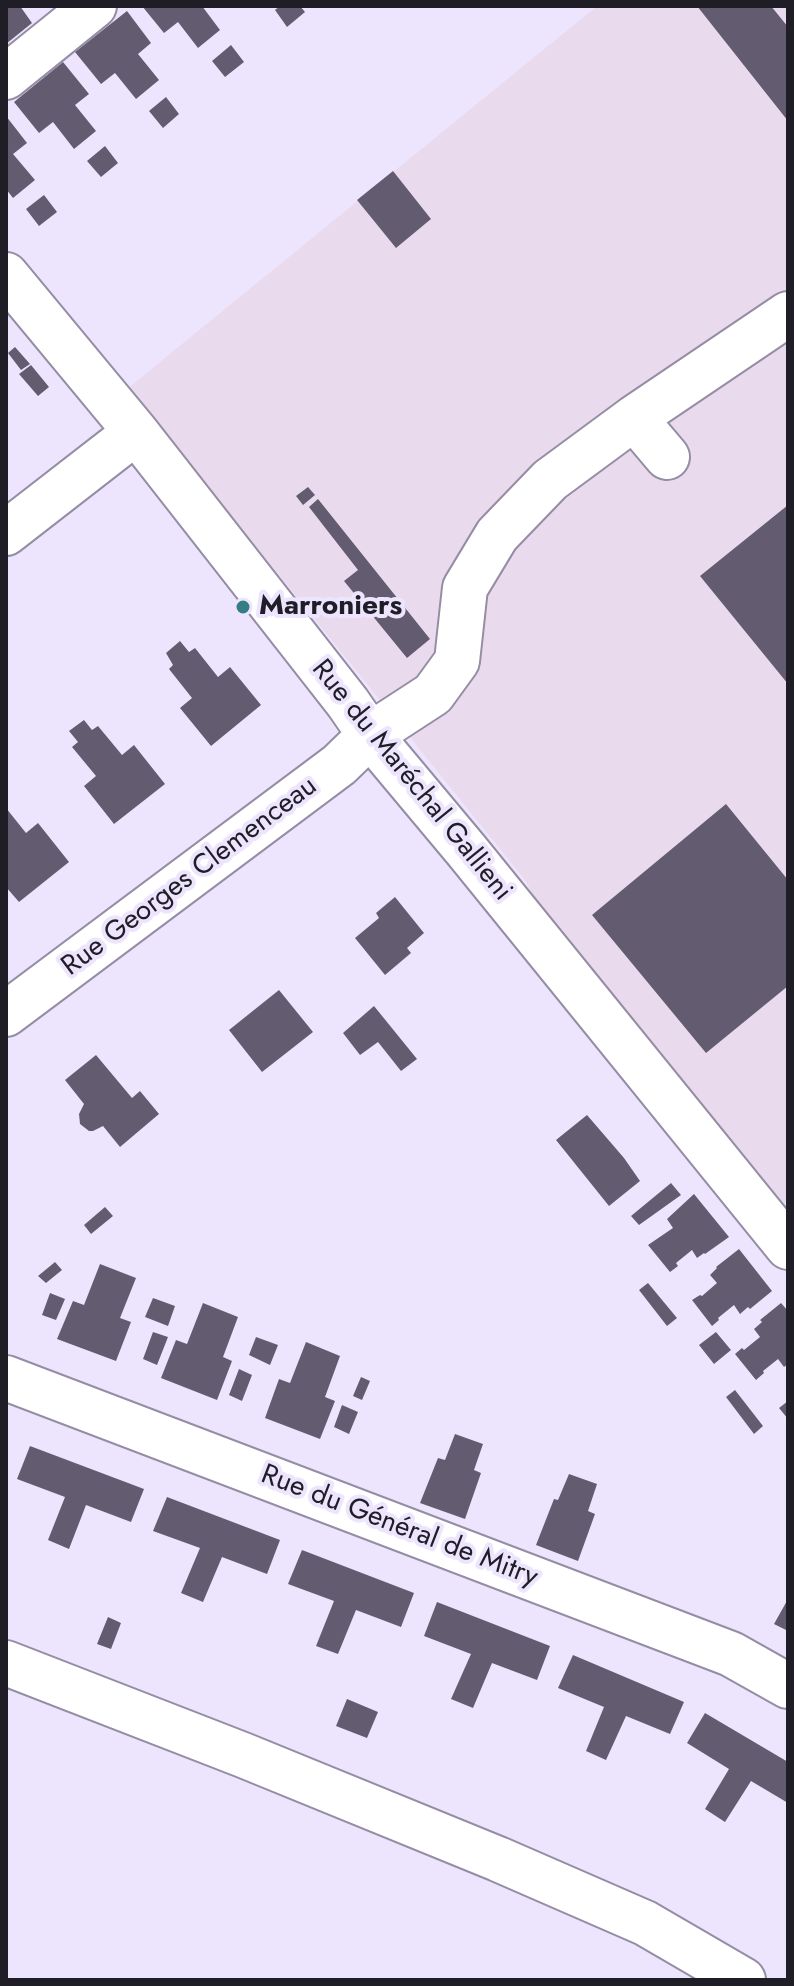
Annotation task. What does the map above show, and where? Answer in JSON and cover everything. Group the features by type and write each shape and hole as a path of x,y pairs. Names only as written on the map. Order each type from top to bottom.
{"street":[{"path":"6,77 94,6"},
{"name":"Rue du Maréchal Gallieni","path":"6,275 136,432 370,735 788,1247"},
{"name":"Rue Georges Clemenceau","path":"6,1014 339,765 370,735 433,694 457,661 465,588 497,535 550,480 634,418 788,314"},
{"path":"634,418 667,457"},
{"path":"6,533 136,432"},
{"name":"Rue du Général de Mitry","path":"6,1378 731,1654 788,1686"},
{"path":"6,1663 498,1859 645,1923 743,1980"}],"shaded area":[{"path":"597,6 788,6 788,1247 594,1010 525,880 128,388"}],"building":[{"path":"6,6 20,6 32,23 6,44"},
{"path":"142,6 202,6 220,30 198,48 178,22 164,33"},
{"path":"280,6 300,6 305,12 287,27 275,10"},
{"path":"697,6 771,6 788,27 788,121"},
{"path":"127,11 151,43 138,54 159,80 136,99 115,73 101,84 75,52"},
{"path":"231,45 244,62 225,77 212,61"},
{"path":"63,62 89,94 75,105 96,131 74,149 53,122 39,133 14,102"},
{"path":"166,97 179,114 163,128 149,111"},
{"path":"6,116 27,143 13,154 35,180 13,198 6,189"},
{"path":"105,146 118,163 101,177 87,161"},
{"path":"393,171 431,219 396,248 357,200"},
{"path":"44,195 57,212 39,226 26,209"},
{"path":"15,347 30,364 21,370 8,353"},
{"path":"31,365 49,387 38,396 19,374"},
{"path":"308,487 315,495 303,505 296,496"},
{"path":"318,499 430,639 407,658 344,581 358,570 309,507"},
{"path":"788,505 788,684 700,576"},
{"path":"180,641 189,652 195,648 218,677 230,667 261,705 211,746 180,708 192,698 169,669 173,665 166,653"},
{"path":"84,720 92,730 98,726 122,755 134,745 165,784 114,824 84,786 96,776 72,747 78,742 69,731"},
{"path":"726,804 788,880 788,986 706,1053 592,915"},
{"path":"6,808 26,833 38,823 69,862 19,902 6,887"},
{"path":"395,897 424,933 407,948 411,953 385,975 355,938 379,918 376,913"},
{"path":"279,990 313,1032 262,1072 229,1030"},
{"path":"374,1006 417,1059 401,1071 378,1042 360,1055 343,1033"},
{"path":"96,1055 132,1098 140,1091 159,1114 120,1147 103,1126 89,1131 80,1124 79,1114 84,1104 65,1080"},
{"path":"587,1115 640,1181 609,1206 556,1140"},
{"path":"671,1183 681,1195 639,1225 631,1216"},
{"path":"694,1194 729,1237 697,1258 692,1250 670,1272 648,1245 673,1228 667,1219"},
{"path":"105,1207 113,1216 91,1234 84,1225"},
{"path":"739,1249 772,1291 740,1314 734,1305 712,1326 692,1300 717,1283 710,1275"},
{"path":"55,1262 62,1270 46,1283 38,1276"},
{"path":"100,1264 136,1278 120,1318 131,1322 116,1361 57,1339 73,1301 84,1305"},
{"path":"648,1283 677,1318 667,1326 639,1290"},
{"path":"50,1293 65,1299 56,1320 42,1315"},
{"path":"153,1298 175,1306 168,1326 145,1317"},
{"path":"203,1303 238,1317 223,1357 232,1361 217,1400 161,1378 176,1340 187,1344"},
{"path":"781,1303 788,1311 788,1364 784,1367 778,1359 756,1380 735,1354 760,1337 754,1329"},
{"path":"153,1332 168,1337 157,1365 143,1359"},
{"path":"716,1332 731,1350 714,1364 699,1345"},
{"path":"256,1337 278,1345 270,1365 249,1355"},
{"path":"306,1342 340,1356 325,1397 335,1401 320,1439 265,1418 279,1379 290,1383"},
{"path":"239,1369 252,1375 242,1401 229,1395"},
{"path":"361,1377 370,1381 362,1400 353,1396"},
{"path":"735,1390 763,1426 754,1434 726,1397"},
{"path":"788,1401 788,1419 779,1408"},
{"path":"342,1405 358,1412 349,1434 334,1427"},
{"path":"455,1434 483,1444 474,1470 481,1473 465,1519 420,1503 438,1458 445,1460"},
{"path":"30,1446 144,1489 131,1522 86,1505 69,1549 48,1540 65,1497 17,1479"},
{"path":"569,1474 597,1484 588,1511 595,1514 578,1561 536,1545 554,1499 558,1500"},
{"path":"167,1497 280,1540 267,1574 222,1557 203,1602 181,1593 200,1548 153,1531"},
{"path":"302,1550 414,1593 401,1627 356,1610 338,1654 316,1646 334,1601 288,1584"},
{"path":"788,1599 788,1631 774,1624"},
{"path":"437,1602 550,1646 537,1680 492,1663 473,1708 451,1699 471,1654 424,1636"},
{"path":"108,1617 121,1623 111,1649 97,1644"},
{"path":"573,1655 684,1702 670,1734 626,1716 606,1760 586,1751 604,1707 558,1688"},
{"path":"347,1699 378,1712 367,1738 336,1726"},
{"path":"705,1713 788,1762 788,1803 751,1781 725,1822 705,1809 729,1769 687,1743"}],"place":[{"name":"Marroniers","path":"243,607"}]}
